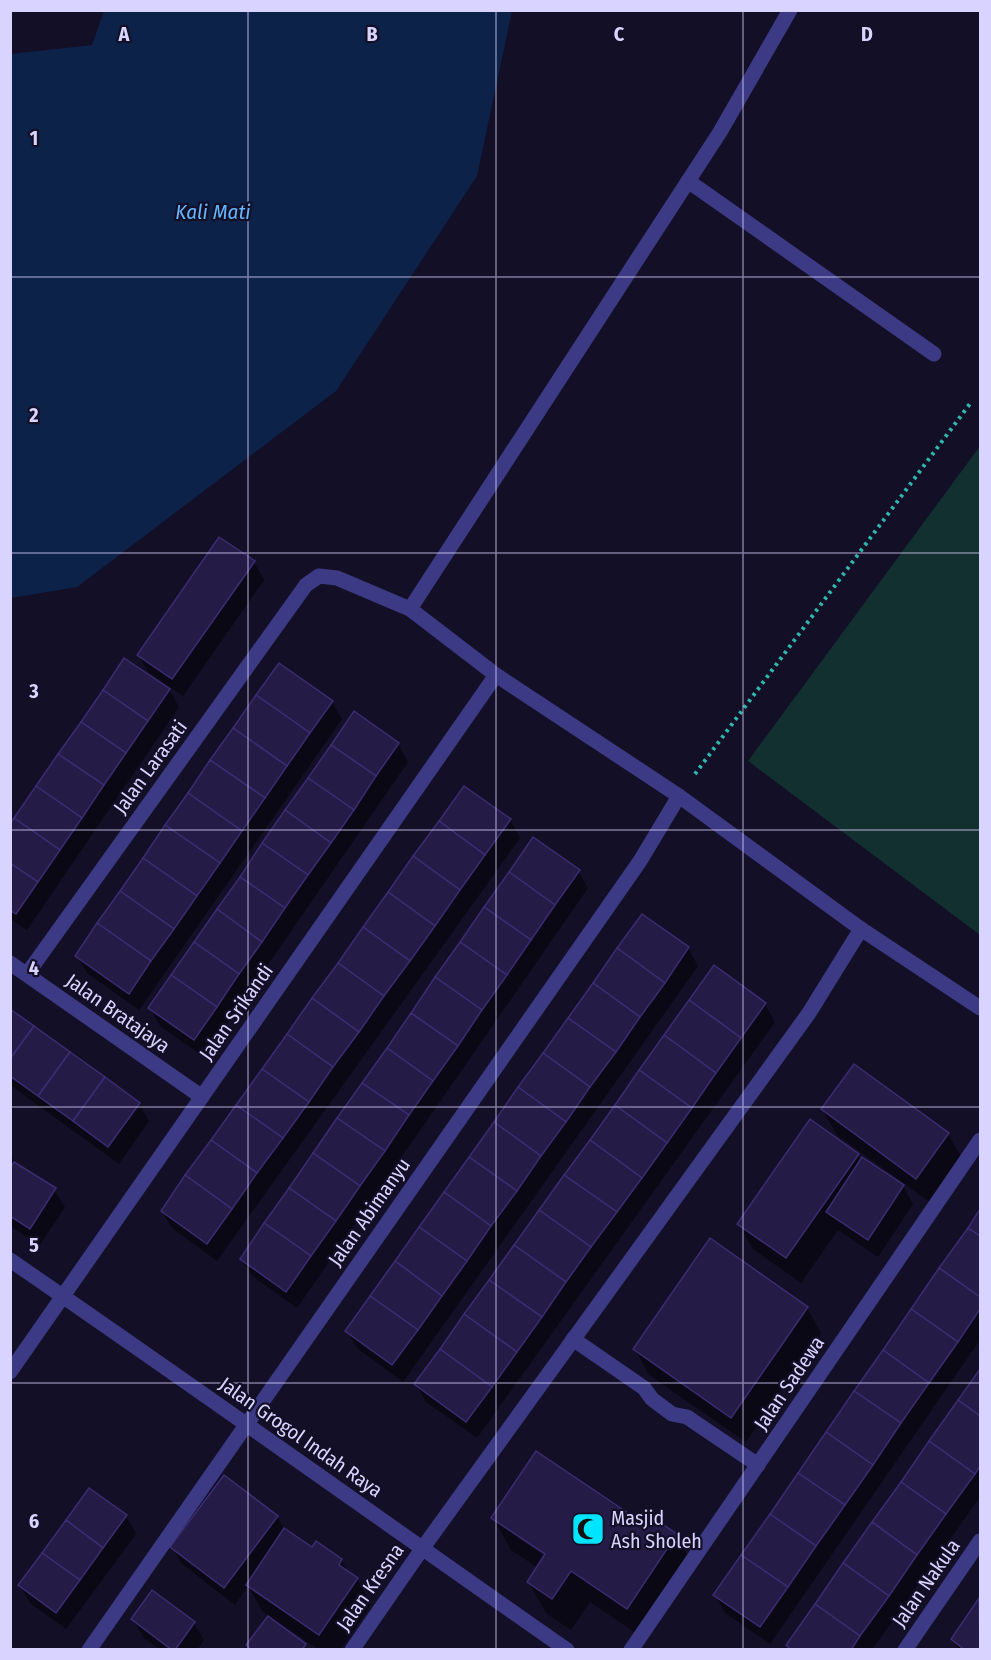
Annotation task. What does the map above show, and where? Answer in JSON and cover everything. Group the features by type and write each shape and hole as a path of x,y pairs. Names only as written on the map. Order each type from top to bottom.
{"street":[{"path":"790,10 720,132 410,609 496,675 679,796 861,928 981,1008"},
{"path":"688,181 934,354"},
{"name":"Jalan Larasati","path":"27,974 306,585 319,576 337,578 410,609"},
{"name":"Jalan Srikandi","path":"10,1372 496,675"},
{"name":"Jalan Abimanyu","path":"89,1650 640,861 679,796"},
{"name":"Jalan Kresna","path":"352,1650 422,1549 809,1013 861,928"},
{"name":"Jalan Bratajaya","path":"10,963 202,1097"},
{"name":"Jalan Sadewa","path":"631,1650 981,1140"},
{"name":"Jalan Grogol Indah Raya","path":"10,1260 247,1423 567,1650"},
{"path":"573,1339 644,1388 652,1399 672,1414 687,1417 758,1465"},
{"name":"Jalan Nakula","path":"905,1650 981,1541"}],"path":[{"path":"679,796 972,400"}],"green space":[{"path":"980,446 980,935 748,761"}],"water":[{"name":"Kali Mati","path":"104,11 512,11 477,176 336,391 77,587 11,598 11,54 92,45"}],"building":[{"path":"219,537 255,561 172,679 137,655"},
{"path":"124,658 170,689 148,721 103,690"},
{"path":"279,663 333,701 310,733 256,695"},
{"path":"103,690 148,721 126,753 81,722"},
{"path":"256,695 310,733 287,766 233,728"},
{"path":"354,711 399,743 376,776 331,745"},
{"path":"81,722 126,753 104,785 58,754"},
{"path":"233,728 287,766 265,798 210,760"},
{"path":"331,745 376,776 354,810 308,778"},
{"path":"58,754 104,785 82,818 36,786"},
{"path":"210,760 265,798 242,831 188,793"},
{"path":"308,778 354,810 331,843 285,810"},
{"path":"36,786 82,818 60,850 14,818"},
{"path":"464,786 511,819 485,855 439,821"},
{"path":"188,793 242,831 220,863 165,825"},
{"path":"285,810 331,843 308,875 262,843"},
{"path":"14,818 60,850 38,882 10,863 10,824"},
{"path":"439,821 485,855 460,890 413,856"},
{"path":"165,825 220,863 197,896 143,858"},
{"path":"533,837 580,870 555,905 509,872"},
{"path":"262,843 308,875 285,908 240,877"},
{"path":"413,856 460,890 435,926 388,892"},
{"path":"143,858 197,896 174,929 120,891"},
{"path":"10,863 38,882 16,914 10,910"},
{"path":"509,872 555,905 531,940 484,907"},
{"path":"240,877 285,908 262,942 217,909"},
{"path":"120,891 174,929 151,961 97,923"},
{"path":"388,892 435,926 410,961 363,927"},
{"path":"484,907 531,940 507,975 460,942"},
{"path":"217,909 262,942 239,974 194,942"},
{"path":"642,914 689,947 665,983 617,948"},
{"path":"97,923 151,961 129,994 75,956"},
{"path":"363,927 410,961 384,996 338,963"},
{"path":"194,942 239,974 217,1007 171,975"},
{"path":"460,942 507,975 482,1010 435,977"},
{"path":"617,948 665,983 640,1017 593,983"},
{"path":"338,963 384,996 359,1032 312,998"},
{"path":"714,965 766,1003 741,1038 689,1000"},
{"path":"171,975 217,1007 194,1040 148,1008"},
{"path":"435,977 482,1010 458,1046 411,1013"},
{"path":"593,983 640,1017 616,1052 568,1018"},
{"path":"312,998 359,1032 333,1067 287,1034"},
{"path":"689,1000 741,1038 716,1073 664,1035"},
{"path":"10,1009 34,1026 10,1059"},
{"path":"411,1013 458,1046 433,1081 387,1048"},
{"path":"568,1018 616,1052 590,1087 543,1053"},
{"path":"34,1026 70,1052 38,1096 10,1076 10,1059"},
{"path":"287,1034 333,1067 309,1102 262,1069"},
{"path":"664,1035 716,1073 692,1108 639,1070"},
{"path":"387,1048 433,1081 409,1115 362,1083"},
{"path":"70,1052 105,1077 73,1121 38,1096"},
{"path":"543,1053 590,1087 566,1122 518,1087"},
{"path":"854,1064 949,1133 916,1179 821,1109"},
{"path":"262,1069 309,1102 283,1138 236,1105"},
{"path":"639,1070 692,1108 667,1143 615,1105"},
{"path":"105,1077 140,1103 108,1147 73,1121"},
{"path":"362,1083 409,1115 385,1151 337,1118"},
{"path":"518,1087 566,1122 541,1156 494,1122"},
{"path":"236,1105 283,1138 257,1173 211,1140"},
{"path":"615,1105 667,1143 642,1178 590,1140"},
{"path":"337,1118 385,1151 360,1186 313,1153"},
{"path":"810,1119 859,1154 786,1258 737,1224"},
{"path":"494,1122 541,1156 517,1191 469,1157"},
{"path":"211,1140 257,1173 232,1209 185,1175"},
{"path":"590,1140 642,1178 617,1212 564,1175"},
{"path":"313,1153 360,1186 336,1221 289,1188"},
{"path":"469,1157 517,1191 491,1226 444,1192"},
{"path":"862,1157 904,1185 868,1240 826,1212"},
{"path":"14,1162 56,1188 30,1229 10,1216 10,1168"},
{"path":"185,1175 232,1209 207,1244 161,1211"},
{"path":"564,1175 617,1212 591,1247 539,1210"},
{"path":"289,1188 336,1221 311,1256 264,1223"},
{"path":"444,1192 491,1226 467,1261 419,1227"},
{"path":"980,1209 980,1236 968,1228"},
{"path":"539,1210 591,1247 566,1282 514,1245"},
{"path":"264,1223 311,1256 286,1292 240,1259"},
{"path":"419,1227 467,1261 442,1296 395,1261"},
{"path":"968,1228 980,1236 980,1297 939,1268"},
{"path":"710,1238 808,1307 731,1418 633,1349"},
{"path":"514,1245 566,1282 542,1317 489,1280"},
{"path":"395,1261 442,1296 418,1330 370,1296"},
{"path":"939,1268 980,1297 980,1309 958,1342 911,1309"},
{"path":"489,1280 542,1317 517,1352 464,1314"},
{"path":"370,1296 418,1330 392,1365 345,1331"},
{"path":"911,1309 958,1342 929,1383 883,1350"},
{"path":"464,1314 517,1352 492,1387 440,1349"},
{"path":"440,1349 492,1387 466,1422 414,1384"},
{"path":"883,1350 929,1383 901,1423 854,1391"},
{"path":"980,1369 980,1416 958,1400"},
{"path":"854,1391 901,1423 873,1465 826,1432"},
{"path":"958,1400 980,1416 980,1466 975,1474 929,1441"},
{"path":"826,1432 873,1465 845,1505 798,1473"},
{"path":"929,1441 975,1474 946,1514 901,1482"},
{"name":"Masjid Ash Sholeh","path":"536,1451 643,1523 649,1515 677,1534 627,1609 571,1571 552,1599 527,1582 545,1554 491,1518"},
{"path":"798,1473 845,1505 816,1546 770,1514"},
{"path":"224,1475 278,1516 224,1588 170,1547"},
{"path":"901,1482 946,1514 917,1555 872,1522"},
{"path":"89,1488 127,1515 103,1548 66,1520"},
{"path":"770,1514 816,1546 788,1587 741,1555"},
{"path":"66,1520 103,1548 80,1580 42,1553"},
{"path":"872,1522 917,1555 889,1596 843,1563"},
{"path":"284,1528 312,1547 316,1541 342,1559 339,1565 358,1578 319,1635 246,1585"},
{"path":"42,1553 80,1580 56,1613 18,1585"},
{"path":"741,1555 788,1587 760,1627 713,1595"},
{"path":"843,1563 889,1596 860,1636 815,1604"},
{"path":"152,1590 195,1622 175,1650 131,1619"},
{"path":"979,1598 980,1650 965,1650 951,1639"},
{"path":"815,1604 860,1636 851,1650 792,1650 786,1645"},
{"path":"268,1616 306,1644 302,1650 252,1650 246,1645"}],"place":[{"name":"Masjid Ash Sholeh","path":"588,1529"}]}
